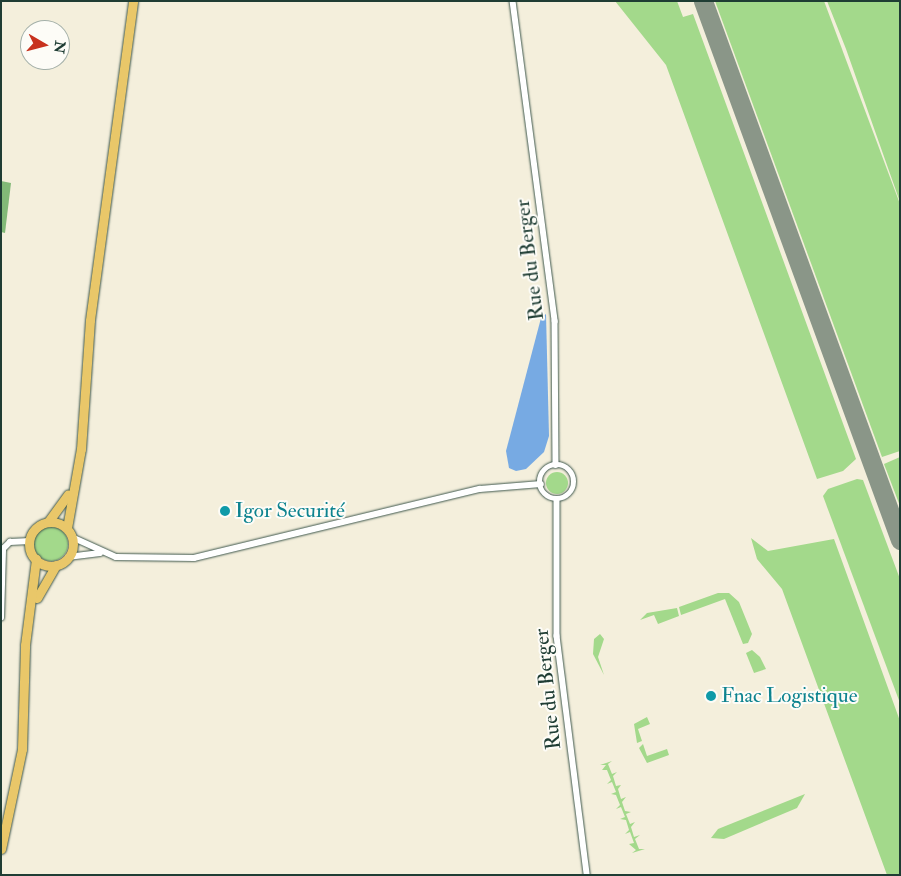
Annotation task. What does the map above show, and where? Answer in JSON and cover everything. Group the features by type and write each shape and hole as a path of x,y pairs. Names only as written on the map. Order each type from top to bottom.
{"main road":[{"path":"127,43 124,35 128,1"},
{"path":"30,622 44,582 56,565 68,557 72,537 67,528 77,473 90,320 133,1"},
{"path":"1,849 22,749 36,559 30,541 35,530 48,522 63,503 77,473"},
{"path":"48,522 67,528"},
{"path":"36,559 56,565"}],"street":[{"name":"Rue du Berger","path":"513,1 555,321 556,465"},
{"path":"556,465 569,470 574,482 569,494 557,498 545,494 541,484 546,470 556,465"},
{"path":"68,557 100,553 153,560 194,558 480,490 541,484"},
{"name":"Rue du Berger","path":"557,498 557,636 587,875"},
{"path":"72,537 100,553"},
{"path":"1,618 3,549 10,542 30,541"}],"green space":[{"path":"615,1 677,1 683,17 693,14 856,459 843,471 817,479 666,65"},
{"path":"715,1 824,1 900,204 900,451 882,457"},
{"path":"827,1 900,1 900,202 846,49"},
{"path":"1,181 11,183 5,233 1,232"},
{"path":"900,457 900,506 884,464"},
{"path":"557,472 565,475 568,483 565,491 557,494 549,491 546,483 549,475"},
{"path":"857,479 863,480 900,579 900,703 823,496 828,489"},
{"path":"51,527 58,528 63,532 67,537 67,551 63,556 58,560 51,561 44,560 39,556 35,551 34,544 35,537 39,532 44,528"},
{"path":"751,538 768,551 834,539 900,721 900,875 887,875 782,589 757,559"},
{"path":"718,593 729,593 739,602 752,634 748,643 743,644 725,599 681,615 679,607"},
{"path":"677,608 679,616 658,624 654,615 640,620 647,613"},
{"path":"600,634 604,639 598,657 604,675 593,654 594,639"},
{"path":"752,650 760,657 766,669 754,673 746,653"},
{"path":"647,717 650,724 638,729 642,741 637,743 634,724"},
{"path":"643,744 647,756 667,749 669,755 647,763 639,748"},
{"path":"612,761 608,764 612,774 617,772 613,776 616,786 621,785 618,789 621,799 626,797 622,802 625,811 631,812 626,814 630,824 635,822 631,827 634,837 640,835 635,839 639,849 645,849 632,853 636,850 629,844 634,843 630,832 625,834 629,830 626,820 620,819 625,817 621,807 616,809 620,805 616,795 611,794 616,792 612,782 607,784 611,780 607,770 602,770 606,765 600,765"},
{"path":"805,794 797,808 724,839 711,838 718,829"}],"water":[{"path":"546,314 549,436 544,452 526,469 516,471 509,468 506,451 541,318"}],"taxiway":[{"path":"703,1 900,540"}],"place":[{"name":"Igor Securité","path":"225,511"},
{"name":"Fnac Logistique","path":"711,696"}]}
